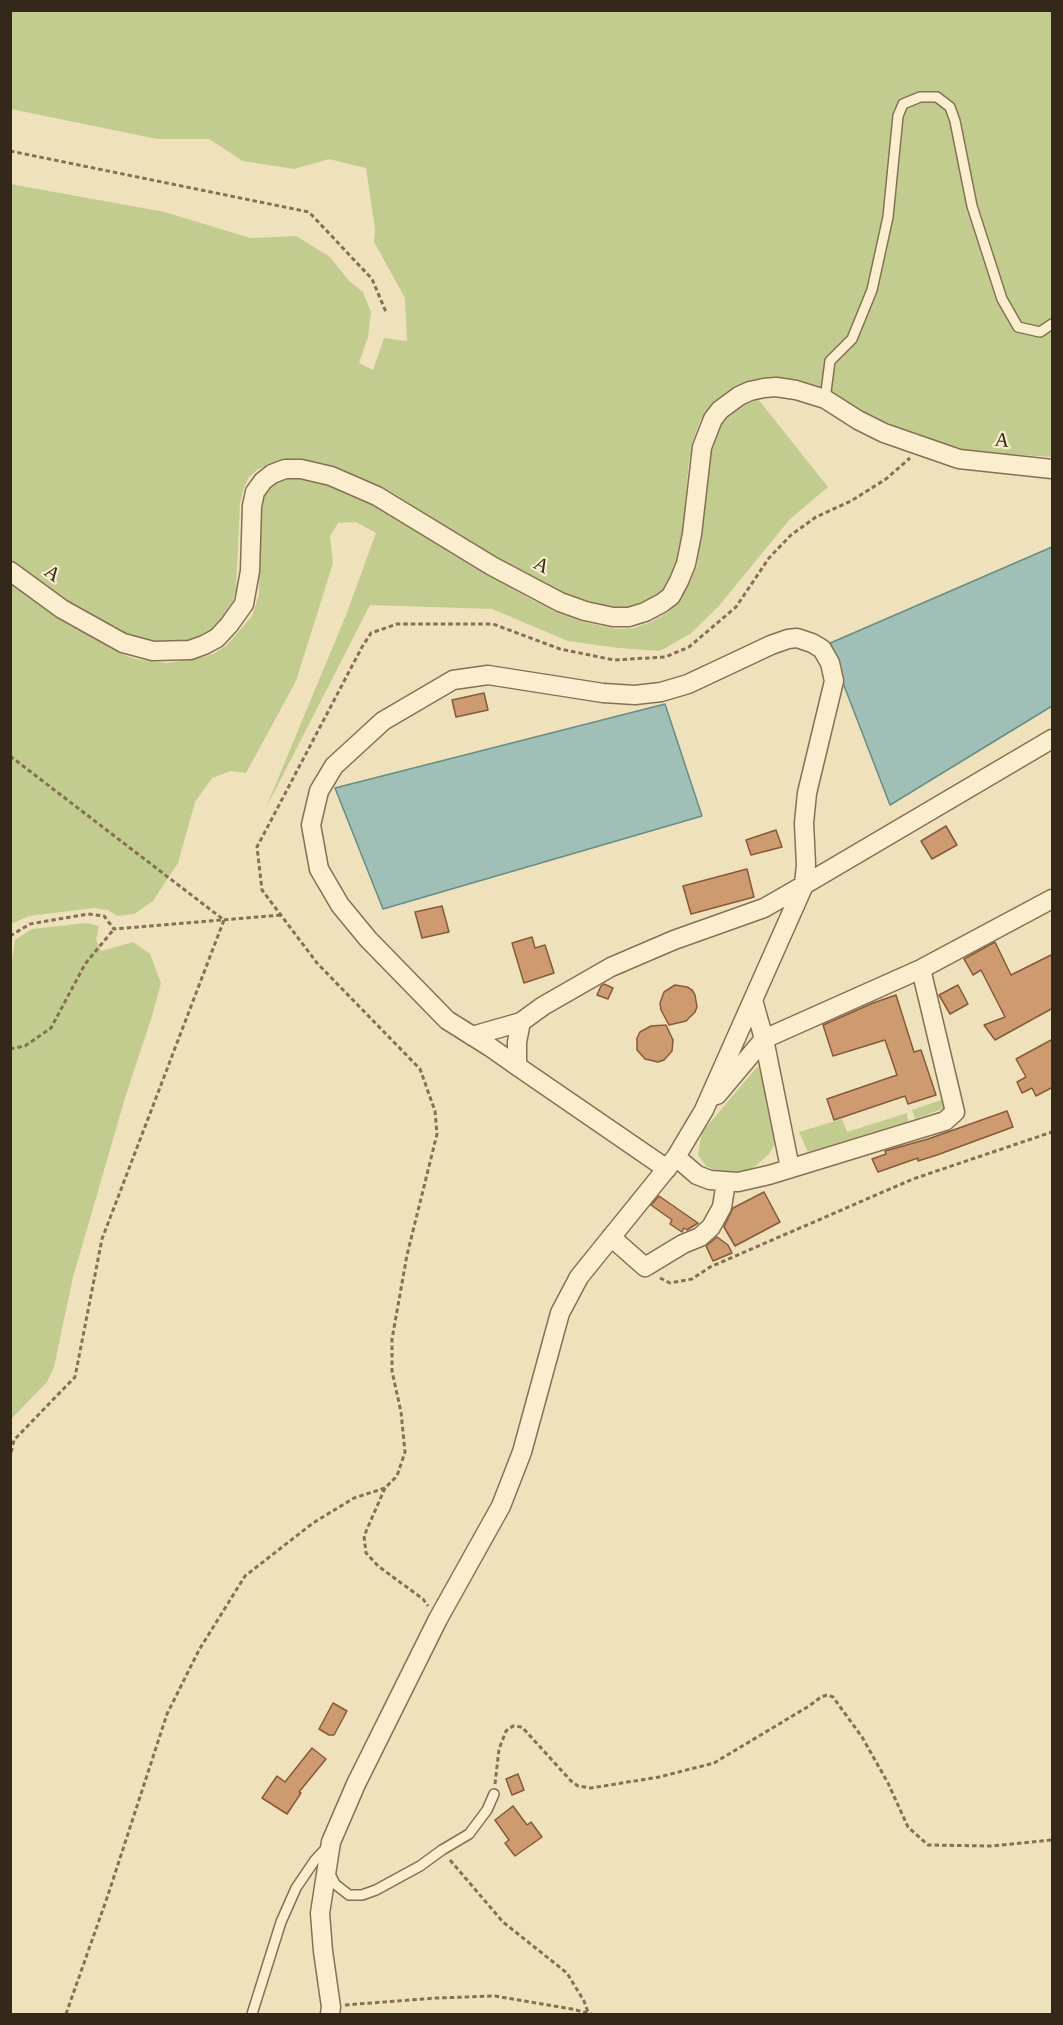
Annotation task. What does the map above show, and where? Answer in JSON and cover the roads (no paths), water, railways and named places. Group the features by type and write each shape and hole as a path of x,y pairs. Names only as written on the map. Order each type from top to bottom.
{"street":[{"name":"A","path":"10,571 62,609 123,643 153,651 190,650 217,638 244,604 250,571 252,506 255,492 262,481 272,474 285,469 301,469 331,476 377,496 492,566 560,602 585,611 614,617 629,617 662,603 670,596 679,581 686,564 692,534 702,447 710,425 720,410 739,396 764,388 796,390 825,399 867,424 959,459 1053,469"},
{"path":"331,2011 320,1913 331,1842 356,1784 438,1619 501,1506 522,1452 560,1313 579,1277 671,1163 704,1110 804,885 806,865 804,823 807,792 834,681 830,663 822,649 812,642 797,638 771,645 688,684 660,692 634,695 603,693 488,675 453,680 383,721 334,766 320,791 311,825 320,869 340,905 368,939 447,1020 671,1163 697,1175 726,1182 738,1182 945,1121 955,1112 921,969"},
{"path":"472,1036 522,1022 611,967 674,940 764,908 1053,739"},
{"path":"704,1110 764,1039 921,969 1053,899"},
{"path":"753,1000 764,1039 790,1168"},
{"path":"518,1066 517,1042 522,1022"},
{"path":"611,1236 645,1267 683,1244 700,1237 711,1227 722,1207 726,1182"}],"lane":[{"path":"825,399 830,361 852,339 872,290 888,217 898,116 903,104 920,97 937,97 950,107 972,206 1002,299 1018,327 1040,332 1053,324"},
{"path":"327,1869 335,1884 349,1895 362,1895 376,1890 469,1834 487,1810 494,1794"},
{"path":"252,2014 281,1922 296,1888 315,1860 331,1842"}],"water":[{"path":"1052,547 1052,706 890,805 828,644"},
{"path":"665,704 702,816 383,909 335,788"}]}
